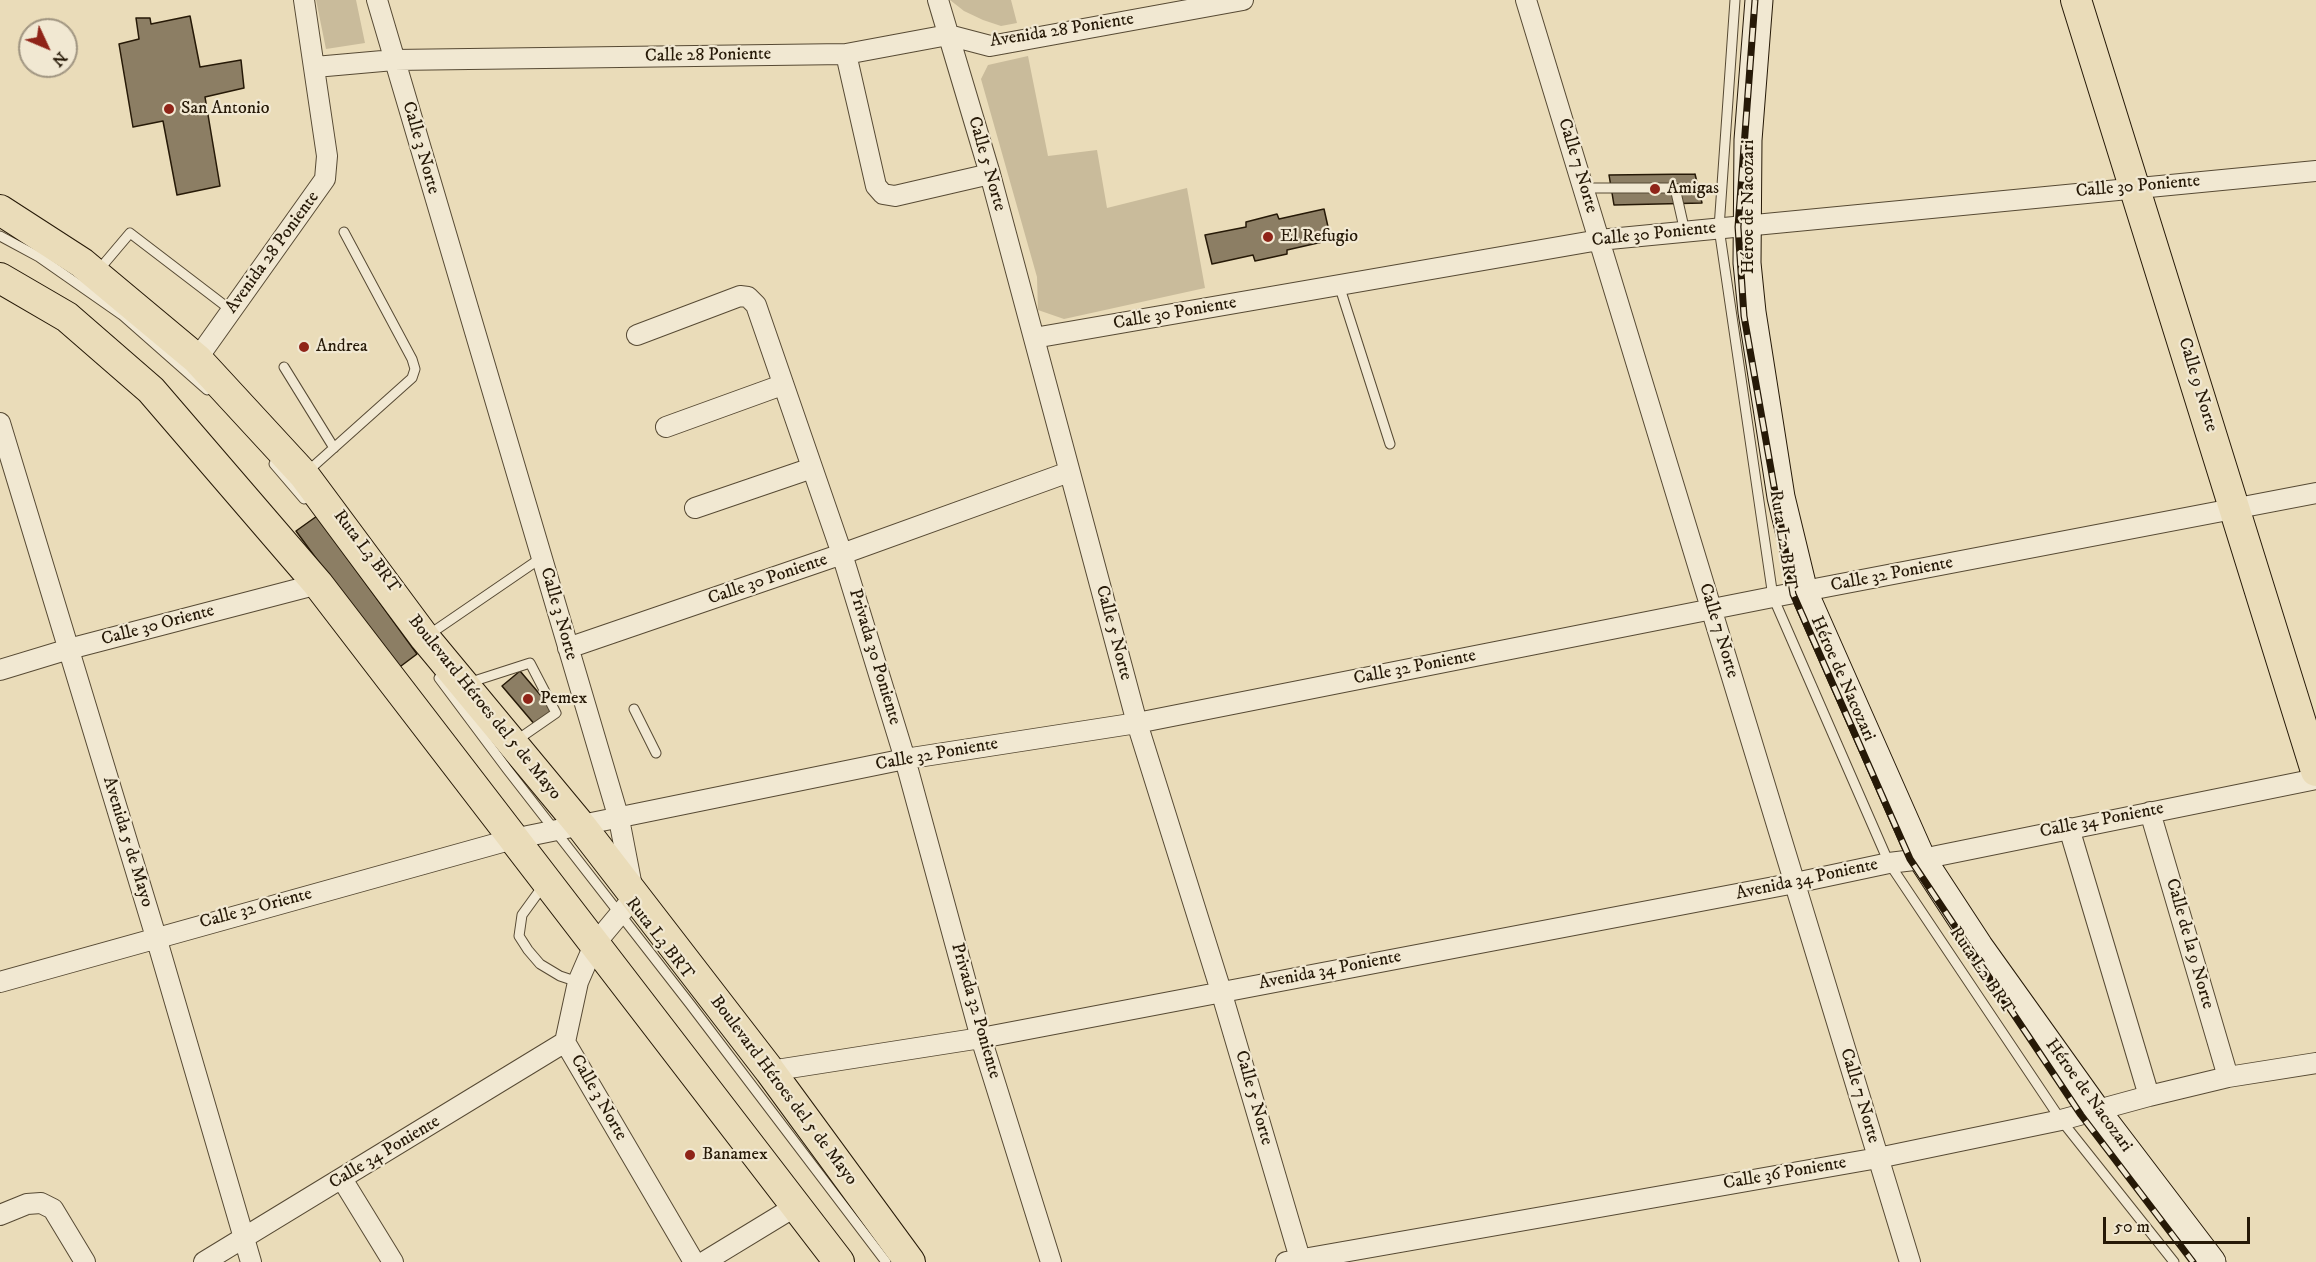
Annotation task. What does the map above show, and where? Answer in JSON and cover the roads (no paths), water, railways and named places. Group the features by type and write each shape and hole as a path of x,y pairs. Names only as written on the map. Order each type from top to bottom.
{"main road":[{"name":"Calle 9 Norte","path":"2076,0 2316,771"},
{"name":"Boulevard Héroes del 5 de Mayo","path":"0,210 82,263 197,359 304,475 425,638 512,744 568,829 627,906 770,1071 910,1262"},
{"path":"0,278 67,317 151,390 317,575 517,838 546,882 802,1206 839,1262"}],"street":[{"path":"304,0 315,67"},
{"name":"Calle 3 Norte","path":"377,0 619,819 627,906 596,943 578,982 566,1042 694,1262"},
{"name":"Calle 5 Norte","path":"938,0 990,174 1137,723 1221,991 1295,1261"},
{"name":"Avenida 28 Poniente","path":"846,54 948,35 990,46 1243,0"},
{"name":"Calle 7 Norte","path":"1526,0 1910,1262"},
{"name":"Héroe de Nacozari","path":"1759,0 1748,140 1746,225 1752,312 1781,497 1804,592 1922,859 1979,946 2097,1111 2212,1262"},
{"path":"846,54 876,186 883,194 895,196 990,174"},
{"name":"Calle 28 Poniente","path":"315,67 394,60 846,54"},
{"name":"Avenida 28 Poniente","path":"197,359 325,180 327,156 315,67"},
{"name":"Calle 30 Poniente","path":"1034,338 1599,240 2316,171"},
{"name":"Privada 30 Poniente","path":"637,335 740,296 748,297 756,305 842,554 905,759"},
{"path":"666,427 782,385"},
{"name":"Avenida 5 de Mayo","path":"1,428 156,937 251,1262"},
{"path":"695,508 812,468"},
{"name":"Calle 30 Poniente","path":"568,648 842,554 1069,472"},
{"name":"Calle 32 Poniente","path":"517,838 905,759 1137,723 1773,597 2316,493"},
{"name":"Calle 30 Oriente","path":"0,670 317,575"},
{"name":"Privada 32 Poniente","path":"905,759 981,1038 1051,1262"},
{"name":"Calle 34 Poniente","path":"1888,863 1922,859 2316,779"},
{"name":"Calle de la 9 Norte","path":"2151,812 2228,1077"},
{"path":"2069,828 2149,1096"},
{"name":"Calle 32 Oriente","path":"0,982 517,838"},
{"name":"Avenida 34 Poniente","path":"770,1071 981,1038 1795,883 1888,863"},
{"name":"Calle 34 Poniente","path":"204,1262 566,1042"},
{"name":"Calle 36 Poniente","path":"1295,1261 1878,1158 2061,1120 2228,1077 2316,1063"},
{"path":"342,1179 393,1262"},
{"path":"0,1215 27,1204 41,1203 53,1209 85,1262"},
{"path":"704,1262 802,1206"}],"lane":[{"name":"Ruta L2 BRT","path":"1735,0 1719,228 1773,597 1888,863 2061,1120 2174,1262"},
{"path":"1584,188 1675,188 1685,232"},
{"path":"95,274 130,232 232,311"},
{"path":"304,475 412,378 415,369 412,359 344,232"},
{"path":"0,236 39,257 122,315 213,396"},
{"path":"1340,285 1390,444"},
{"path":"47,294 85,318"},
{"path":"284,368 334,448"},
{"name":"Ruta L3 BRT","path":"266,455 310,506"},
{"path":"425,638 542,558"},
{"path":"463,685 530,663 556,713 512,744"},
{"path":"432,667 507,770 568,829"},
{"path":"634,709 656,753"},
{"path":"517,838 596,943"},
{"path":"546,882 522,915 519,936 540,964 560,976 578,982"},
{"name":"Ruta L3 BRT","path":"627,906 690,1004 886,1262"}],"railway":[{"path":"1755,0 1738,227 1744,316 1793,594 1910,859 2081,1115 2193,1262"}],"place":[{"name":"San Antonio","path":"169,109"},
{"name":"Amigas","path":"1655,189"},
{"name":"El Refugio","path":"1268,237"},
{"name":"Andrea","path":"304,347"},
{"name":"Pemex","path":"528,699"},
{"name":"Banamex","path":"690,1155"}]}
